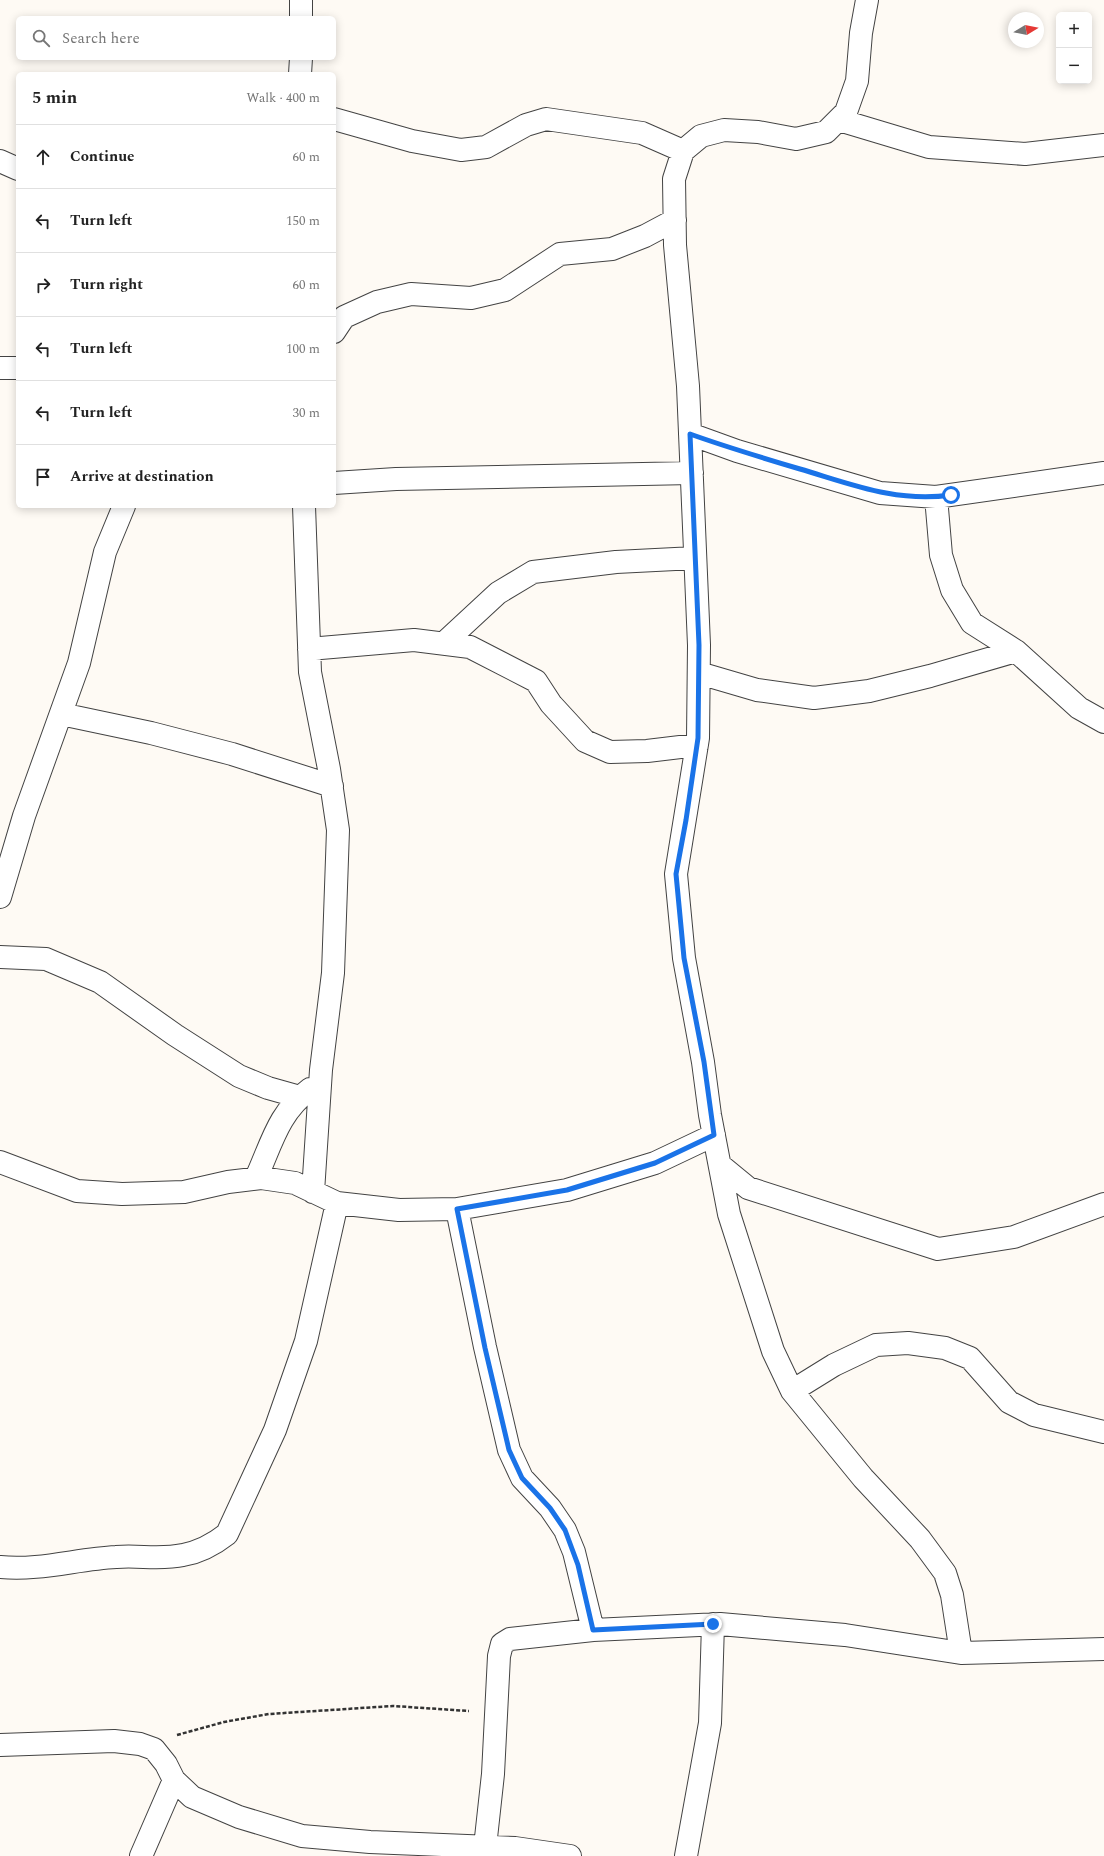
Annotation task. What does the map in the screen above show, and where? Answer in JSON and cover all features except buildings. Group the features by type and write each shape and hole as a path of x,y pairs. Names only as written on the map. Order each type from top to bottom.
{"street":[{"path":"301,0 301,16"},
{"path":"867,0 861,33 857,81 846,112 839,120 826,132 796,139 758,132 724,130 701,136 683,151 674,180 675,220 690,434 699,645 697,745 676,874 684,958 704,1062 714,1135 729,1214 773,1351 792,1391 863,1478 920,1539 945,1573 952,1595 961,1653"},
{"path":"300,72 301,60"},
{"path":"336,120 412,141 461,150 486,147 526,125 546,119 642,133 683,151"},
{"path":"839,120 929,147 1025,154 1104,146"},
{"path":"0,161 16,168"},
{"path":"336,329 344,317 377,302 411,294 471,298 505,290 560,254 612,249 645,236 675,220"},
{"path":"0,368 16,368"},
{"path":"690,434 737,451 880,493 936,497 1104,473"},
{"path":"336,483 396,479 692,473"},
{"path":"936,497 941,555 952,590 972,623 1016,651 1080,708 1104,722"},
{"path":"0,897 6,857 24,816 79,663 105,552 123,508"},
{"path":"304,508 310,672 332,786 338,830 337,900 333,973 321,1082 313,1192"},
{"path":"444,643 498,592 533,572 616,562 696,558"},
{"path":"309,649 414,640 470,646 536,681 551,704 585,741 610,752 647,751 697,745"},
{"path":"699,673 757,690 814,698 869,690 930,676 1016,651"},
{"path":"61,714 151,733 232,754 332,786"},
{"path":"0,957 46,959 100,982 175,1035 239,1076 268,1088 300,1097"},
{"path":"256,1178 278,1126 288,1109 300,1097 321,1082"},
{"path":"0,1162 77,1191 122,1194 184,1192 256,1178 295,1183 337,1203 400,1210 457,1209 567,1190 655,1163 714,1135"},
{"path":"720,1165 748,1188 938,1248 1014,1237 1104,1204"},
{"path":"0,1567 19,1569 117,1557 162,1559 202,1550 216,1544 227,1534 275,1430 306,1341 337,1203"},
{"path":"457,1209 485,1348 509,1450 522,1478 550,1508 565,1530 578,1565 593,1630"},
{"path":"792,1391 834,1365 876,1345 908,1343 945,1348 970,1358 1009,1402 1034,1415 1104,1432"},
{"path":"686,1856 710,1723 713,1624"},
{"path":"485,1847 493,1774 499,1656 502,1644 510,1639 521,1636 593,1630 713,1624 845,1634 961,1653 1104,1648"},
{"path":"0,1745 114,1741 140,1744 154,1749 166,1764 174,1780 192,1797 239,1817 302,1836 370,1842 515,1848 570,1856"},
{"path":"141,1856 174,1780"}],"path":[{"path":"154,1749 176,1736 224,1722 269,1714 393,1706 495,1713"}],"route":[{"path":"713,1624 593,1630 578,1565 565,1530 550,1508 522,1478 509,1450 485,1348 457,1209 567,1190 655,1163 714,1135 710,1115 704,1062 684,958 676,874 686,820 698,738 699,645 690,434 737,451 880,493 936,497 951,495"}]}
